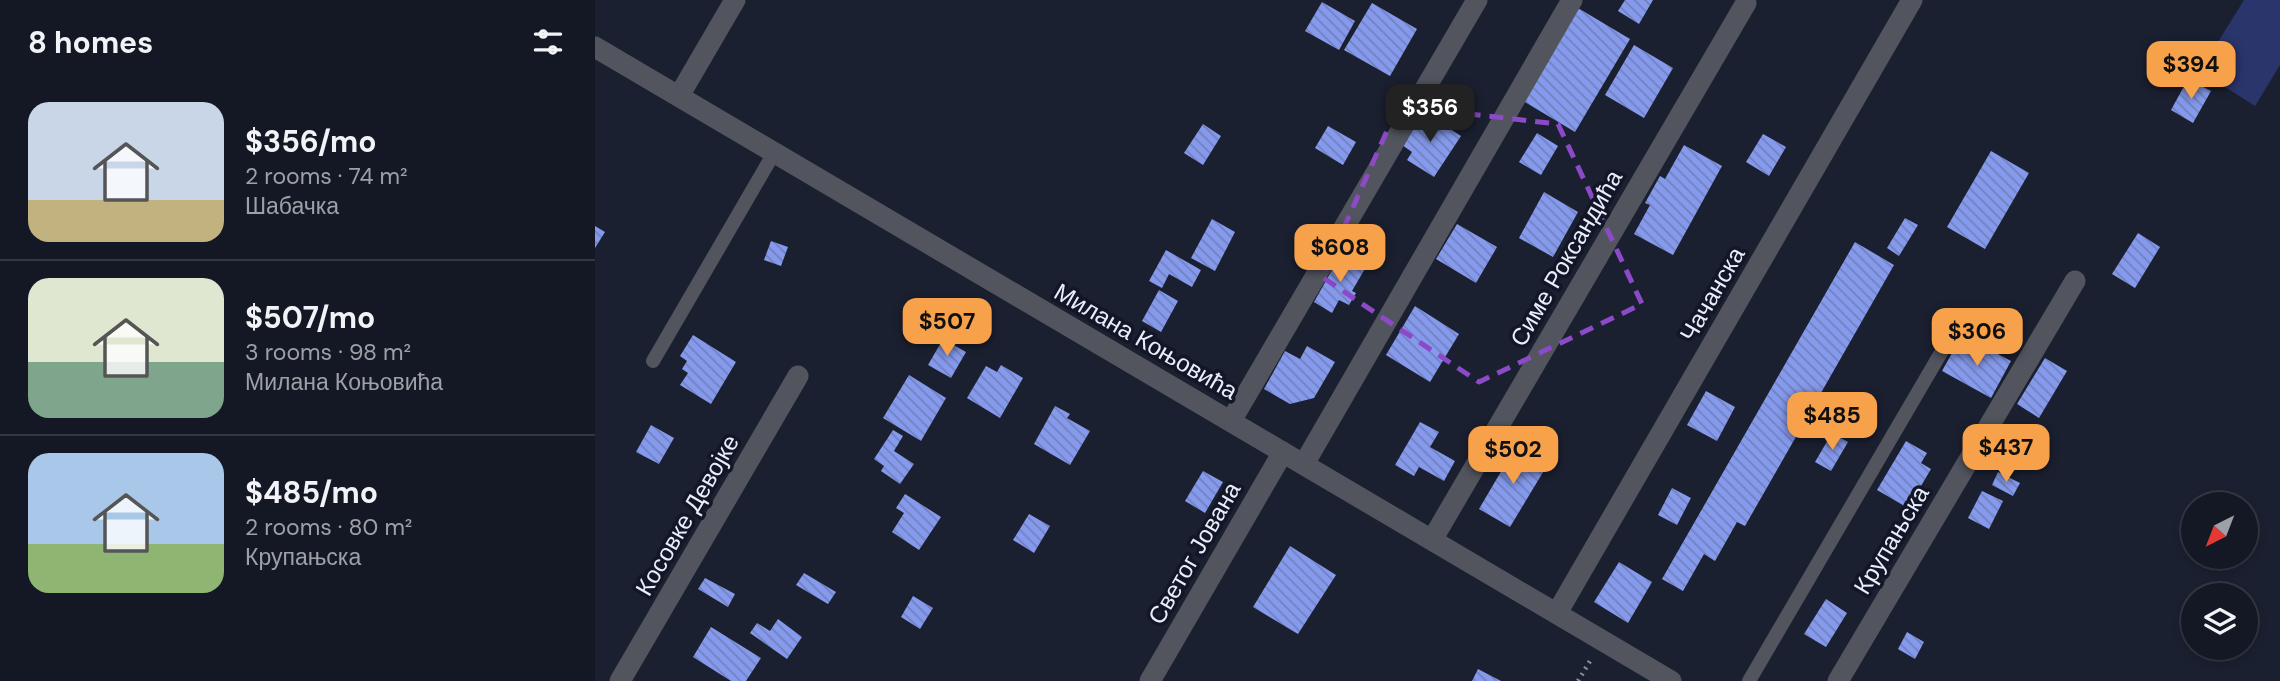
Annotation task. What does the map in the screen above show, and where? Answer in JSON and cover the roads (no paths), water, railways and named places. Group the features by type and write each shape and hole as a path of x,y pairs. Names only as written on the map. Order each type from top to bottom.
{"street":[{"path":"679,96 735,0"},
{"path":"1231,421 1477,0"},
{"path":"1304,464 1572,0"},
{"name":"Чачанска","path":"1557,613 1912,0"},
{"name":"Симе Роксандића","path":"1433,540 1746,3"},
{"name":"Милана Коњовића","path":"596,51 679,96 1671,681"},
{"name":"Крупањска","path":"1838,681 2075,282"},
{"name":"Косовке Девојке","path":"620,681 798,376"},
{"name":"Светог Јована","path":"1150,681 1283,452"}],"lane":[{"path":"653,360 774,153"},
{"path":"1749,681 1949,339"}]}
